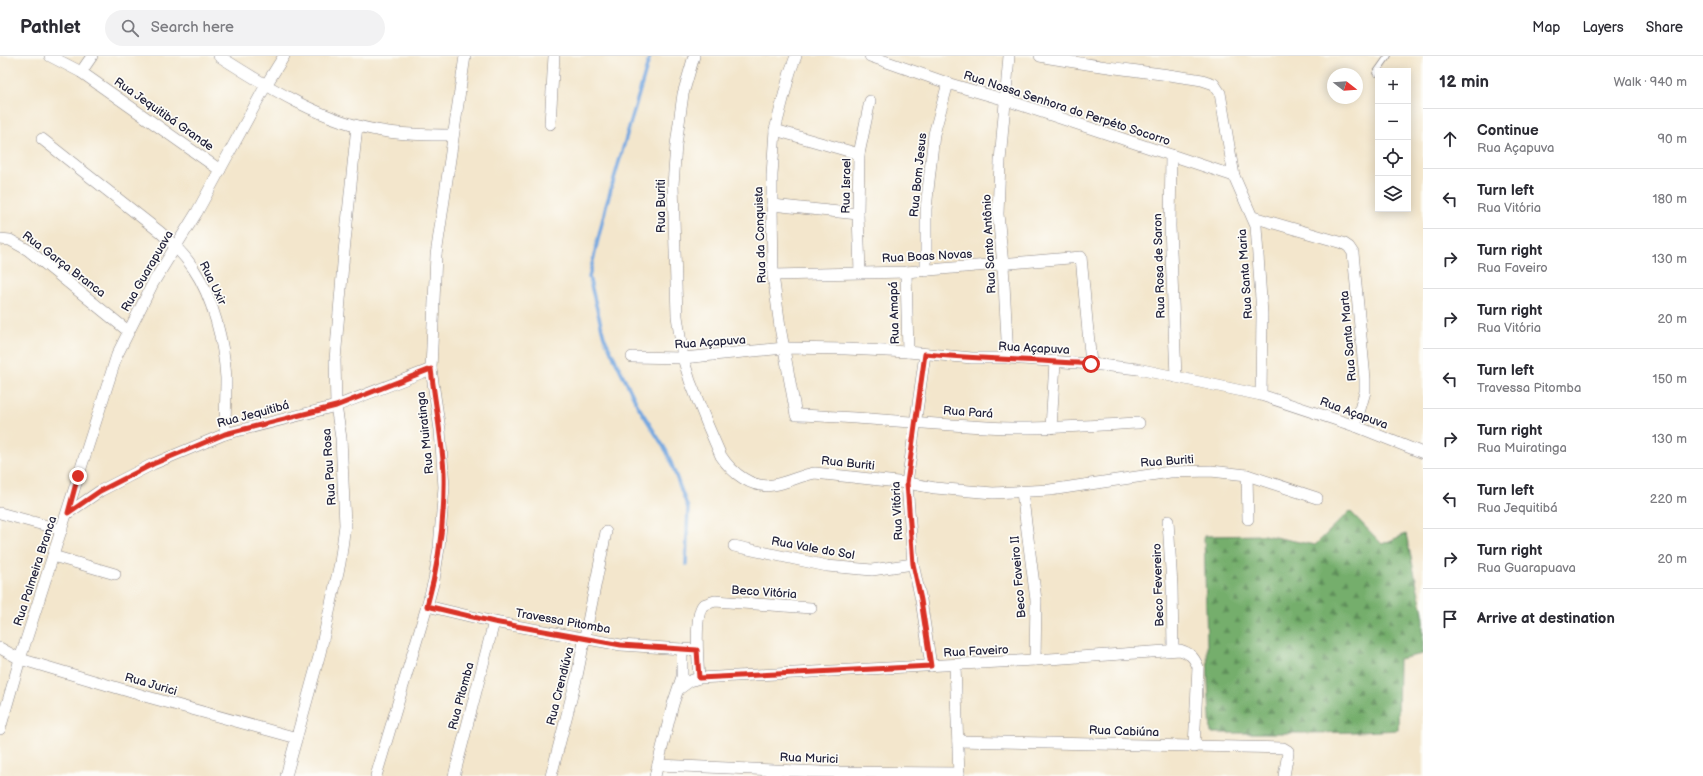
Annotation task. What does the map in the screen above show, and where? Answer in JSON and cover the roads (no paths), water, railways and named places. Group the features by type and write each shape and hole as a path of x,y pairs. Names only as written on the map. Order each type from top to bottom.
{"street":[{"name":"Rua Jequitibá Grande","path":"50,56 82,72 220,170"},
{"path":"82,72 92,56"},
{"path":"219,56 266,85 311,108 357,126 382,131 412,134 453,135"},
{"name":"Rua Guarapuava","path":"68,513 104,391 117,355 128,331 153,283 220,170 266,85 284,56"},
{"name":"Rua Muiratinga","path":"376,776 427,606 434,580 439,548 444,487 440,430 431,369 436,255 465,56"},
{"path":"550,124 554,56"},
{"name":"Rua Buriti","path":"694,56 688,73 679,117 673,184 677,316 683,358 701,410 726,464 739,477 766,486 774,485 802,475 815,473 964,491 1022,492 1074,487 1170,472 1211,471 1247,475 1317,498"},
{"name":"Rua da Conquista","path":"796,56 790,72 775,130 772,175 773,275 796,415"},
{"name":"Rua Nossa Senhora do Perpéto Socorro","path":"870,56 948,83 1006,100 1234,176"},
{"name":"Rua Santo Antônio","path":"1008,358 1003,265 998,214 1000,161 1009,56"},
{"name":"Rua Santa Maria","path":"1040,56 1086,65 1151,72 1202,80 1211,82 1220,93 1234,176 1253,217 1258,235 1262,314 1261,395"},
{"name":"Rua Bom Jesus","path":"926,271 926,209 934,134 948,83"},
{"name":"Rua Israel","path":"860,272 858,214 859,154 870,101"},
{"name":"Rua Pau Rosa","path":"286,776 320,653 340,563 345,525 345,495 341,438 336,406 335,360 357,126"},
{"path":"775,130 859,154"},
{"name":"Rua Uxir","path":"42,139 175,246 193,268 217,320 222,345 226,378 225,434"},
{"name":"Rua Rosa de Saron","path":"1171,154 1170,226 1176,376"},
{"path":"772,205 858,214"},
{"name":"Rua Santa Marta","path":"1253,217 1342,243 1349,247 1353,253 1365,379 1365,392 1355,426"},
{"name":"Rua Garça Branca","path":"0,239 10,240 28,250 128,331"},
{"name":"Rua Boas Novas","path":"773,275 926,271 1082,257 1091,364"},
{"name":"Rua Amapá","path":"906,272 908,352"},
{"name":"Rua Açapuva","path":"632,357 683,358 784,348 908,352 972,358 1008,358 1091,364 1138,369 1261,395 1355,426 1423,453"},
{"name":"Rua Vitória","path":"925,354 907,483 913,564 921,600 931,666"},
{"path":"1051,428 1055,362"},
{"name":"Rua Jequitibá","path":"68,513 100,491 146,467 225,434 336,406 431,369"},
{"name":"Rua Pará","path":"796,415 846,416 969,426 1051,428 1139,423"},
{"path":"1247,475 1248,519"},
{"name":"Beco Faveiro II","path":"1022,492 1036,600 1035,660"},
{"path":"0,513 62,530"},
{"name":"Rua Palmeira Branca","path":"0,729 20,659 68,513"},
{"name":"Beco Fevereiro","path":"1168,521 1172,586 1173,649"},
{"name":"Rua Crendiúva","path":"551,776 577,676 606,532"},
{"name":"Rua Vale do Sol","path":"734,546 827,566 872,570 913,564"},
{"path":"53,556 115,574"},
{"name":"Beco Vitória","path":"697,650 699,613 700,608 703,605 715,601 811,608"},
{"name":"Travessa Pitomba","path":"427,606 494,622 585,639 630,646 697,650"},
{"name":"Rua Pitomba","path":"454,776 494,622"},
{"name":"Rua Jurici","path":"0,648 20,659 148,697 297,738"},
{"path":"655,776 673,704 682,677 682,649"},
{"name":"Rua Faveiro","path":"679,689 690,681 699,678 955,665 1173,649 1186,652 1193,657 1198,667 1194,747"},
{"path":"697,650 699,678"},
{"path":"955,665 959,774"},
{"name":"Rua Cabiúna","path":"958,741 1283,748 1288,750 1284,776"},
{"name":"Rua Murici","path":"658,765 821,772 959,774"}],"lane":[{"path":"1380,68 1388,56"}],"waterway":[{"path":"650,56 606,206 589,277 604,337 638,406 667,452 688,508 686,564"}]}
